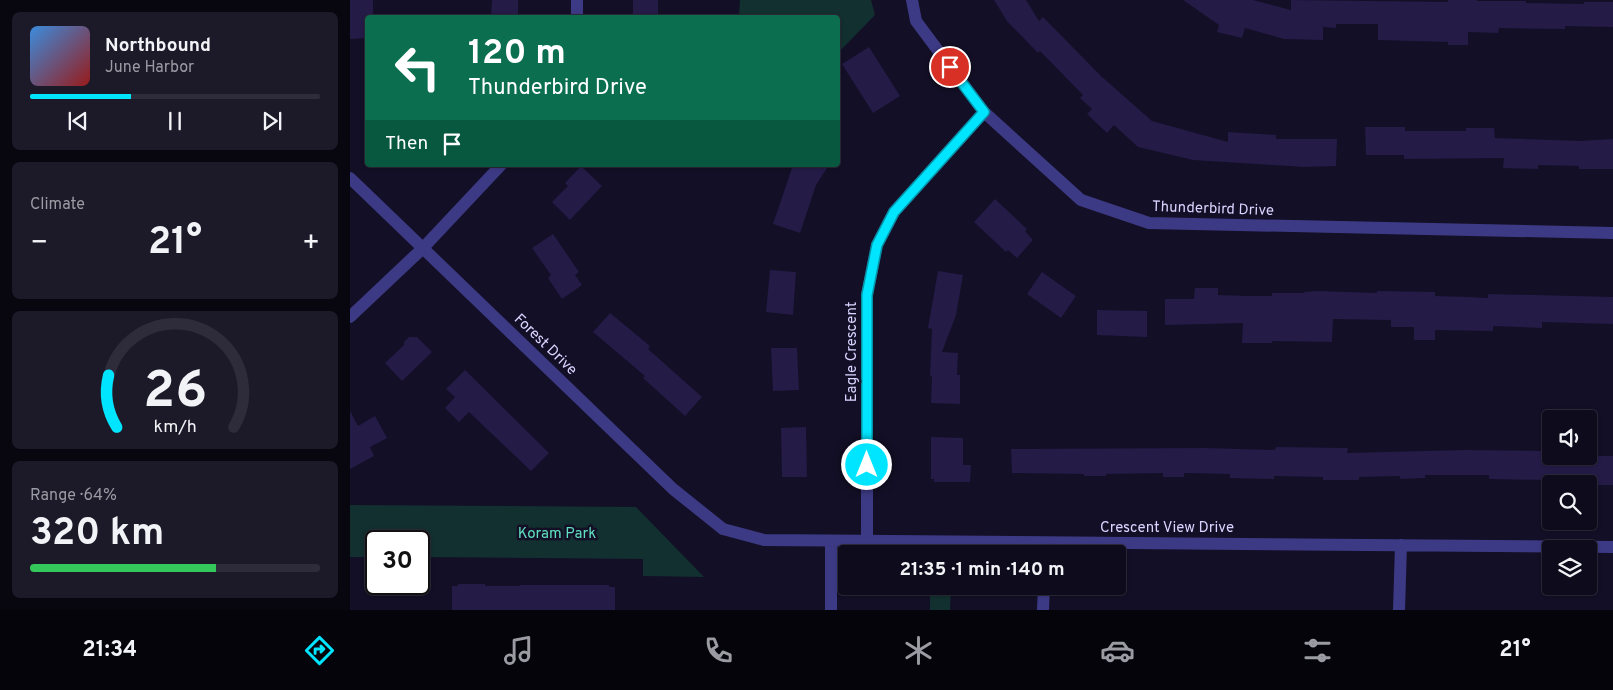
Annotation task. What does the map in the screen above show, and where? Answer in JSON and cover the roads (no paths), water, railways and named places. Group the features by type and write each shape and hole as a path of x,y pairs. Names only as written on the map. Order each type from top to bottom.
{"street":[{"path":"577,0 577,15"},
{"name":"Thunderbird Drive","path":"912,0 916,21 984,112 1080,200 1149,223 1613,232"},
{"name":"Eagle Crescent","path":"867,541 867,295 877,245 894,212 984,112"},
{"path":"350,317 423,248 499,167"},
{"name":"Forest Drive","path":"350,178 673,489 723,529"},
{"name":"Crescent View Drive","path":"723,529 764,540 867,541 969,545"},
{"path":"831,541 832,610"},
{"path":"1399,610 1401,545"},
{"name":"Crescent View Drive","path":"1126,547 1401,545 1613,547"},
{"path":"1043,610 1044,595"}],"park label":[{"name":"Koram Park","path":"557,533"}]}
